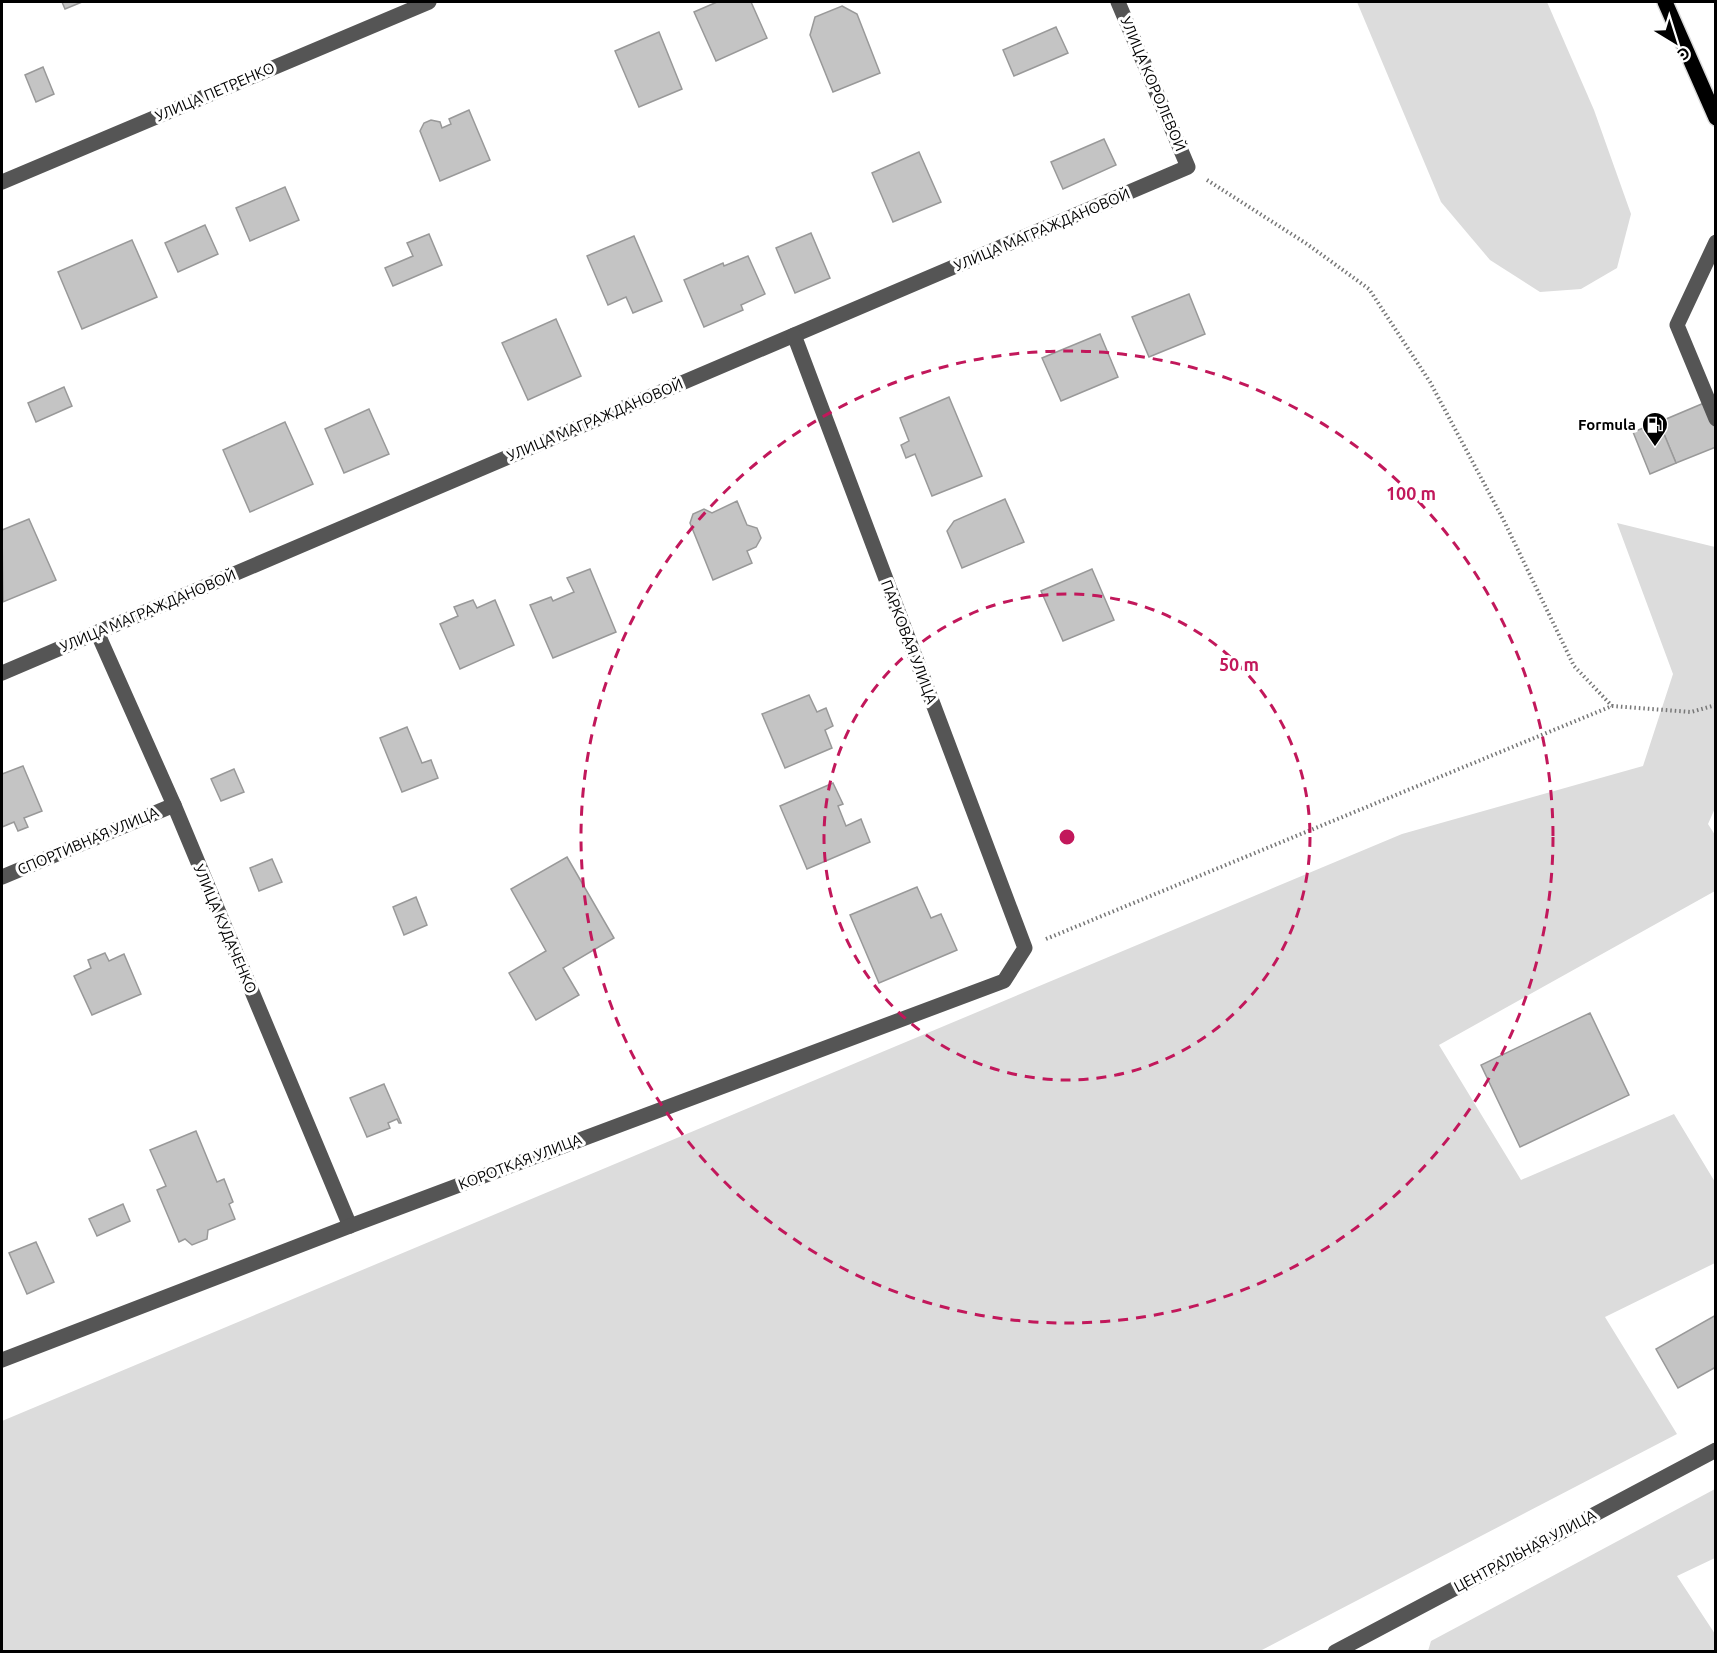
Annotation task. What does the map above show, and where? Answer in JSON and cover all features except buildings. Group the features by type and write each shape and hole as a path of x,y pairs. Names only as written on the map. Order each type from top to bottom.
{"main road":[{"path":"1665,2 1716,118"}],"street":[{"name":"УЛИЦА ПЕТРЕНКО","path":"2,182 429,2"},
{"name":"УЛИЦА КОРОЛЕВОЙ","path":"1118,2 1188,167"},
{"name":"УЛИЦА МАГРАЖДАНОВОЙ","path":"2,673 1188,167"},
{"path":"1716,242 1677,325 1716,419"},
{"name":"ПАРКОВАЯ УЛИЦА","path":"794,335 1025,948"},
{"name":"УЛИЦА КУДАЧЕНКО","path":"97,633 174,805 350,1226"},
{"name":"СПОРТИВНАЯ УЛИЦА","path":"2,877 174,805"},
{"name":"КОРОТКАЯ УЛИЦА","path":"2,1360 350,1226 1004,981 1025,948"},
{"name":"ЦЕНТРАЛЬНАЯ УЛИЦА","path":"1335,1652 1716,1450"}],"path":[{"path":"1188,167 1307,244 1369,289 1430,382 1503,519 1574,666 1612,706"},
{"path":"1025,948 1612,706 1691,712 1716,705"}],"shaded area":[{"path":"1357,2 1547,2 1594,110 1631,214 1617,268 1581,289 1540,292 1490,260 1441,202"},
{"path":"1617,523 1715,547 1716,806 1708,824 1715,835 1715,891 1439,1045 1521,1180 1674,1114 1715,1182 1715,1263 1605,1317 1677,1434 1260,1651 2,1651 2,1421 1402,834 1643,766 1673,674"},
{"path":"1715,1489 1715,1558 1677,1576 1715,1634 1715,1651 1428,1651 1431,1641"}],"place":[{"name":"Formula","path":"1655,448"}]}
